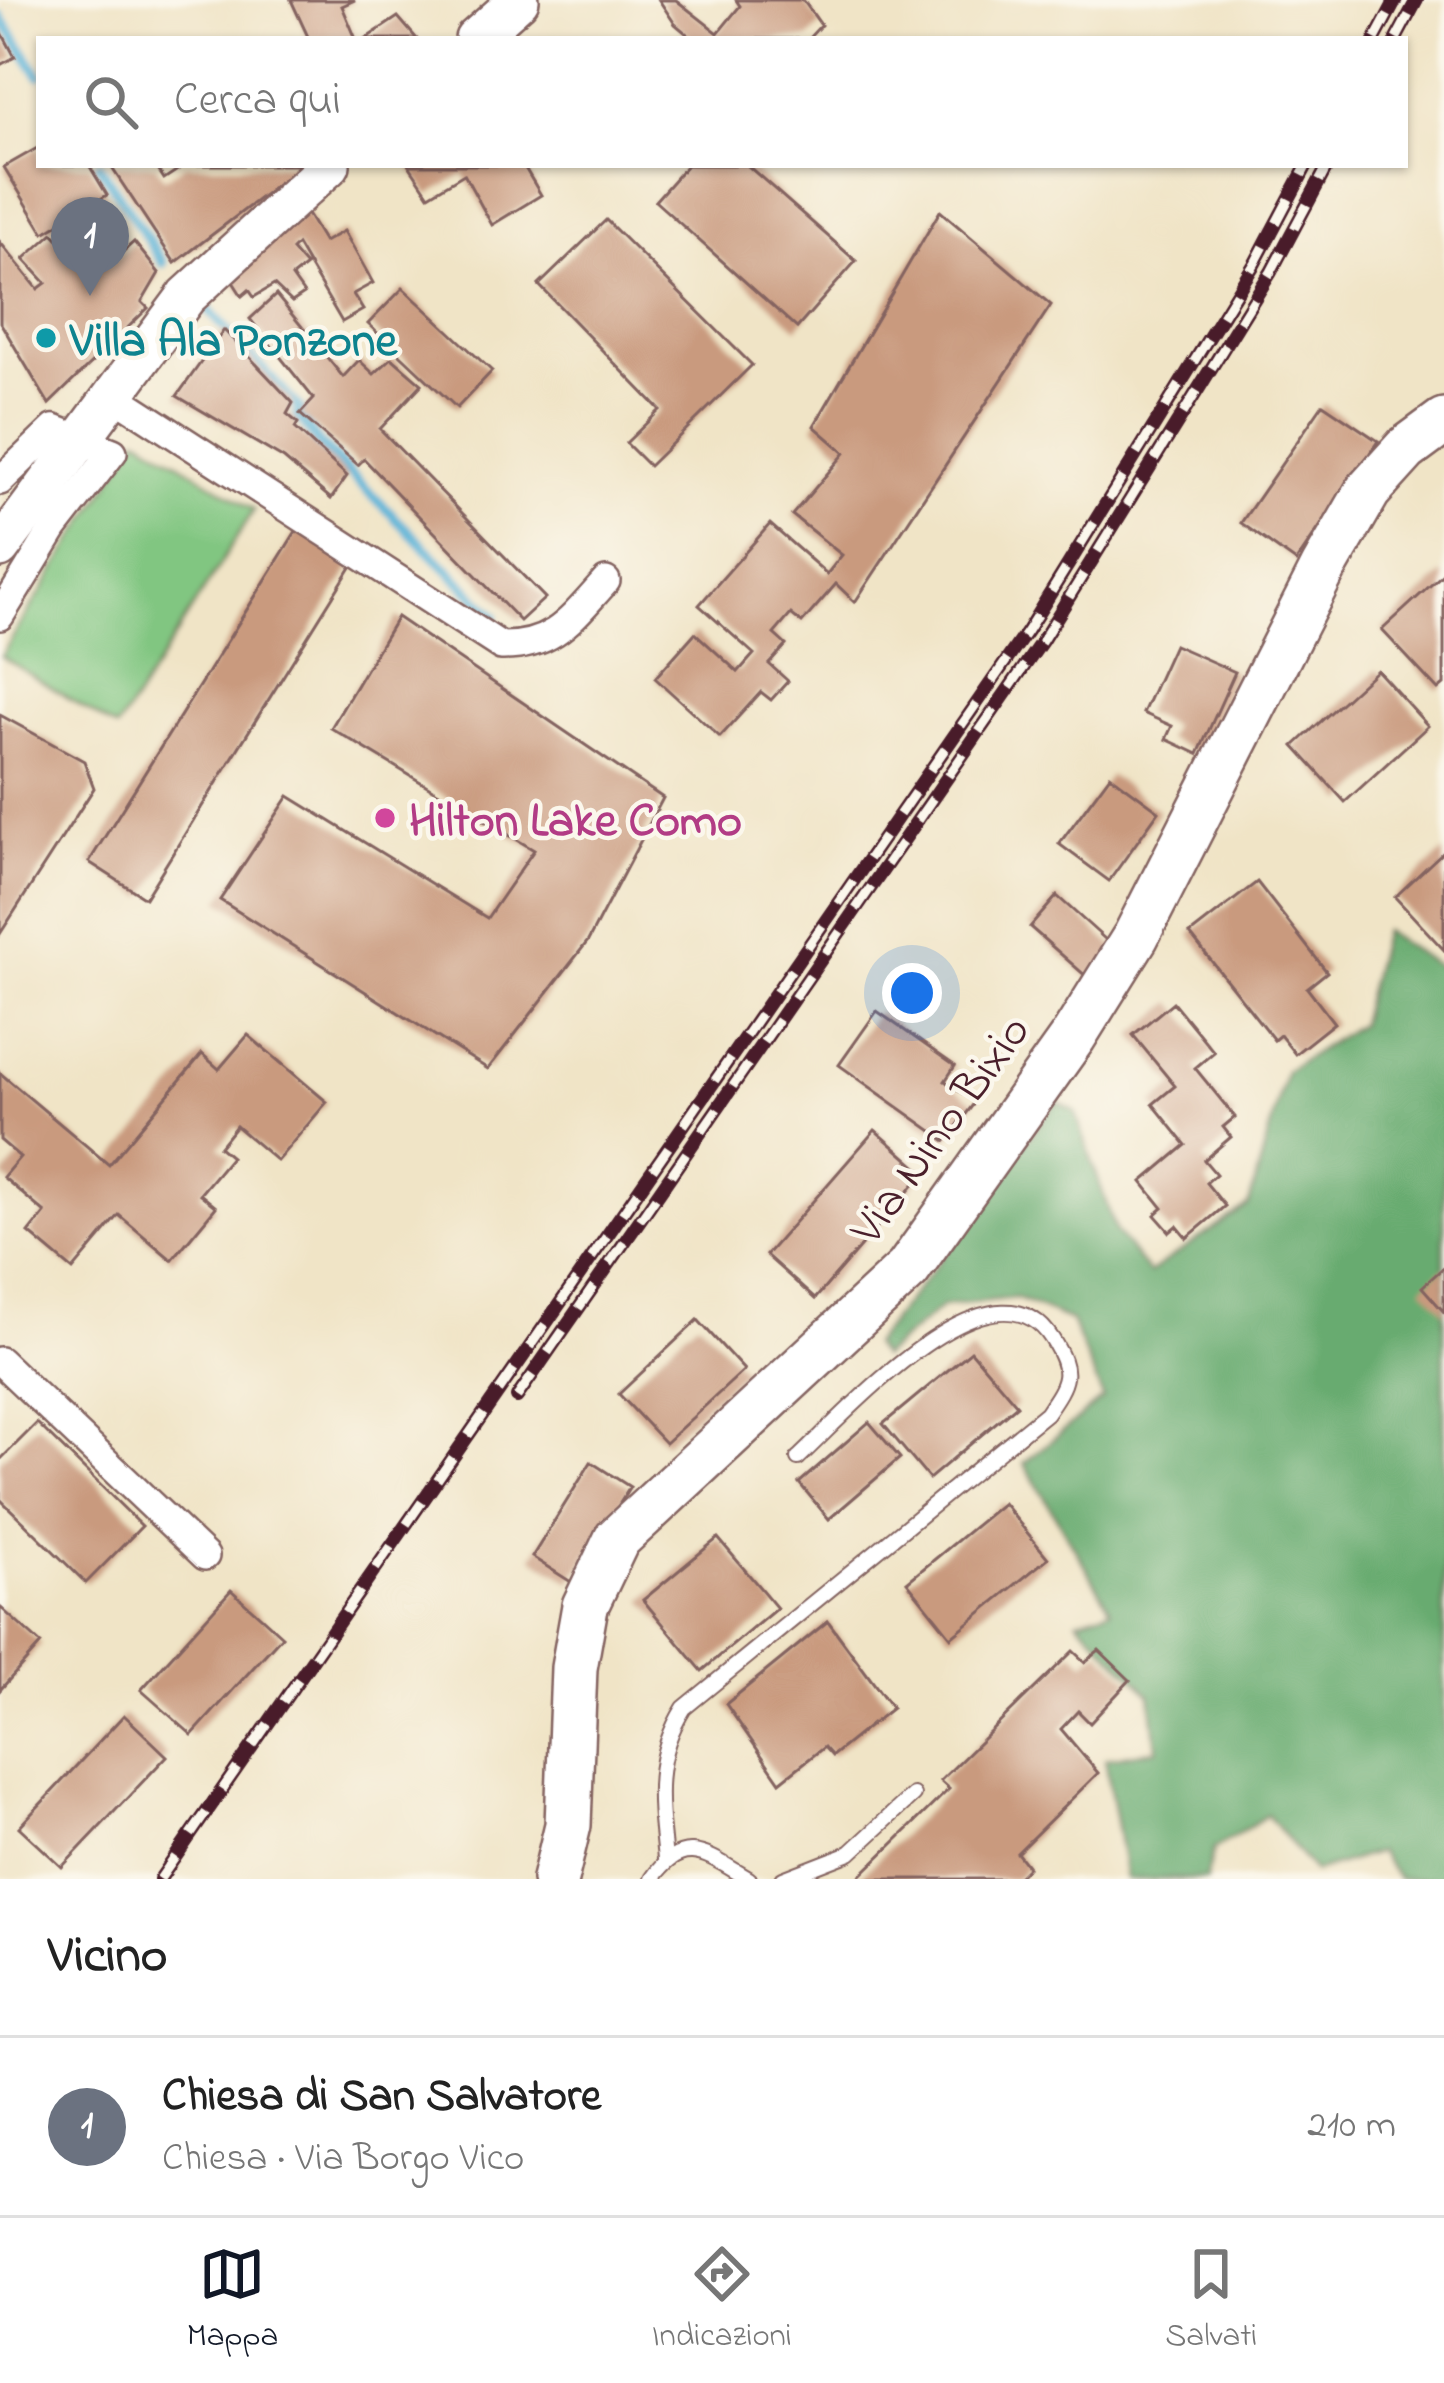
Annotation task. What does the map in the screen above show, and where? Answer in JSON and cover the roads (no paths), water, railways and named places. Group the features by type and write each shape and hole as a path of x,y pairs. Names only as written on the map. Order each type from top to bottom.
{"main road":[{"path":"478,36 520,0"},
{"path":"0,548 187,296 327,168"},
{"name":"Via Nino Bixio","path":"555,1879 568,1825 574,1668 581,1627 585,1606 617,1539 908,1269 1073,1037 1136,936 1368,490 1406,449 1444,421"}],"street":[{"path":"113,395 501,646 528,646 552,636 606,581"},
{"path":"0,481 54,429 113,452 54,528 0,616"},
{"path":"0,1361 205,1556"}],"lane":[{"path":"665,1859 657,1783 672,1727 684,1708 1046,1413 1065,1385 1061,1354 1044,1325 1013,1312 956,1323 926,1343 798,1459"},
{"path":"783,1879 850,1853 913,1795"},
{"path":"652,1879 665,1859 685,1850 707,1855 749,1879"}],"waterway":[{"path":"0,16 36,70"},
{"path":"101,168 163,263"},
{"path":"201,302 300,410 297,415 318,442 495,616"}],"railway":[{"path":"1377,36 1396,0"},
{"path":"1398,36 1417,0"},
{"path":"160,1879 1027,631 1255,263 1305,168"},
{"path":"517,1397 1042,641 1271,272 1326,168"}],"place":[{"name":"Chiesa di San Salvatore","path":"90,296"},
{"name":"Villa Ala Ponzone","path":"46,338"},
{"name":"Hilton Lake Como","path":"385,818"}]}
